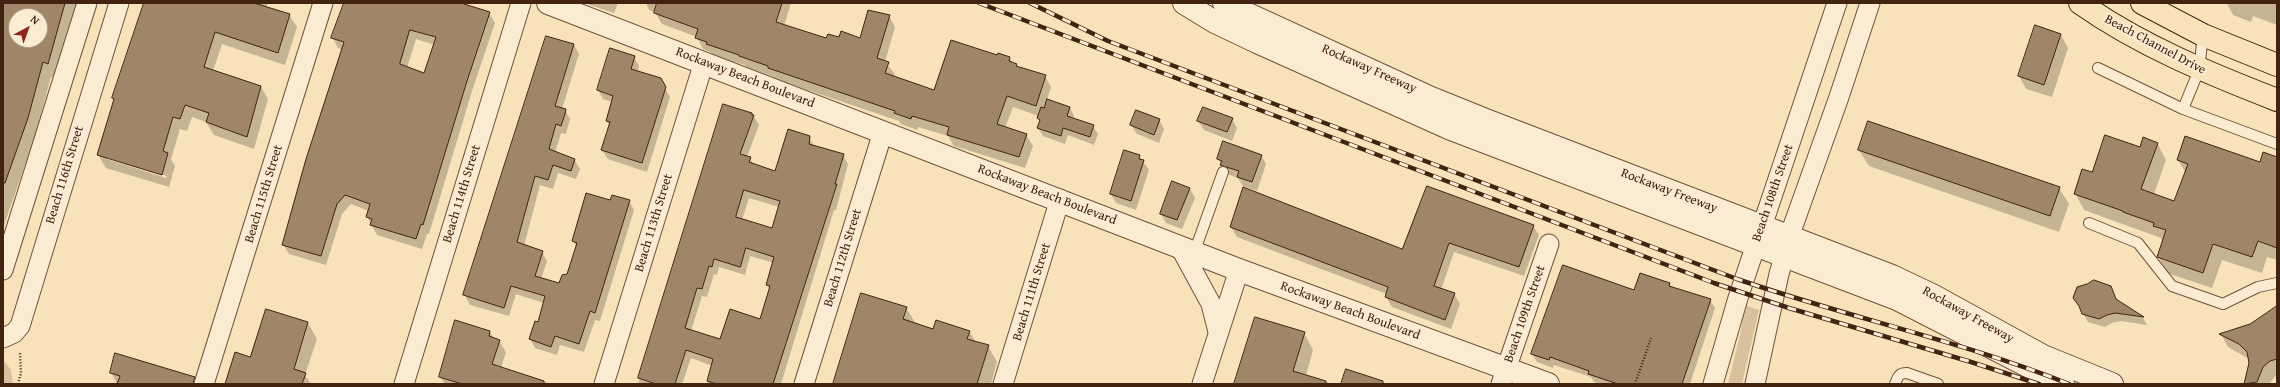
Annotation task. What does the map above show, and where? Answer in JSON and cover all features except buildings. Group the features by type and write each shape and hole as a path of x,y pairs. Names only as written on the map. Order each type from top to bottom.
{"main road":[{"name":"Beach Channel Drive","path":"2080,3 2119,29 2199,70 2277,100"},
{"path":"2142,3 2202,35 2277,65"}],"street":[{"path":"3,270 87,3"},
{"name":"Beach 116th Street","path":"3,338 14,333 20,326 118,3"},
{"name":"Beach 115th Street","path":"204,384 323,3"},
{"name":"Beach 114th Street","path":"404,384 521,3"},
{"name":"Rockaway Beach Boulevard","path":"548,3 1060,199 1504,377 1548,384"},
{"name":"Rockaway Freeway","path":"1184,3 1215,22 1250,39 1444,126 1755,246 1787,246 1913,285 2043,356 2112,384"},
{"name":"Rockaway Freeway","path":"1224,3 1438,100 1544,143 1762,226 1787,246 1918,309 2063,384"},
{"name":"Beach 108th Street","path":"1713,384 1755,246 1837,3"},
{"path":"1755,384 1787,246 1870,3"},
{"name":"Beach 113th Street","path":"604,384 704,62"},
{"name":"Beach 112th Street","path":"804,384 883,132"},
{"name":"Beach 111th Street","path":"1003,384 1060,199"},
{"name":"Beach 109th Street","path":"1504,377 1549,244"},
{"path":"1187,250 1211,304 1218,332"},
{"path":"1202,384 1218,332 1240,270"}],"lane":[{"path":"2183,109 2199,70 2202,35"},
{"path":"2098,68 2183,109 2277,144"},
{"path":"1187,250 1223,172"},
{"path":"2089,223 2138,243 2172,286 2223,304 2258,287 2277,283"},
{"path":"1895,384 1897,376 1901,373 1907,373 1938,384"}],"path":[{"path":"1635,384 1651,338"},
{"path":"18,384 22,372 20,353"}],"shaded area":[{"path":"1745,305 1759,310 1742,384 1728,384 1740,335"},
{"path":"3,360 11,370 13,384 3,384"}],"railway":[{"path":"979,3 1714,283 1789,308 1971,362 2039,384"},
{"path":"1030,3 1108,41 1737,279 1778,293 1987,355 2069,384"}]}
